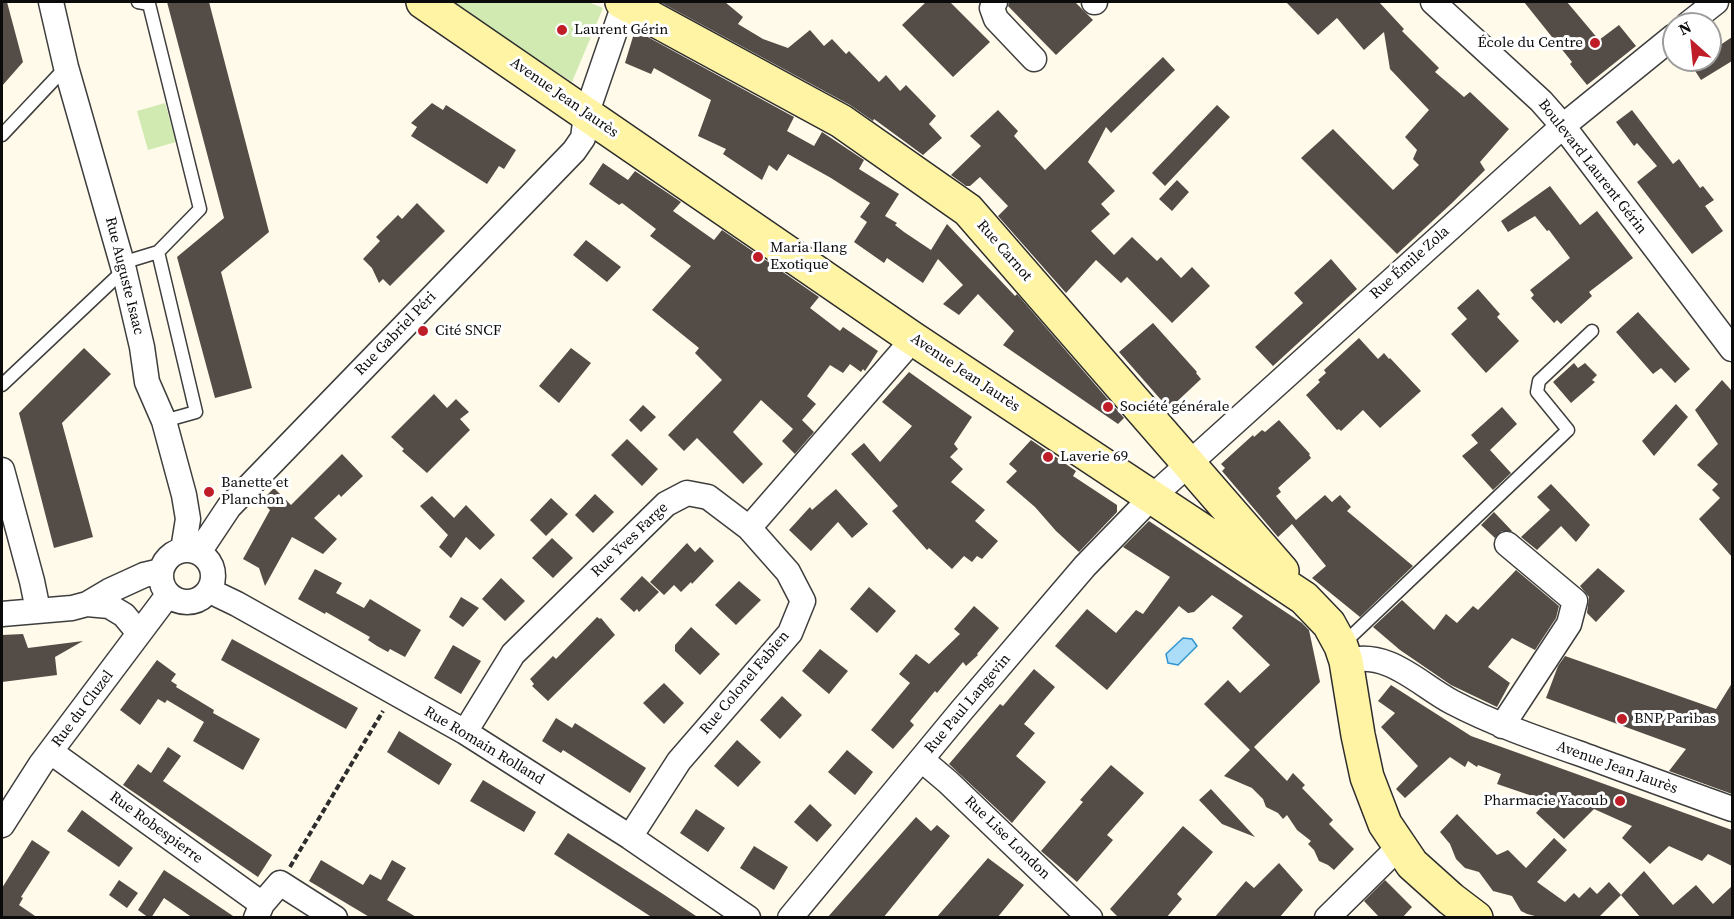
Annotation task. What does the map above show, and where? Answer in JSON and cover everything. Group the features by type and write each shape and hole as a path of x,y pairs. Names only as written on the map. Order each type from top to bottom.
{"main road":[{"name":"Avenue Jean Jaurès","path":"423,2 912,338 1304,598 1329,624 1343,653"},
{"name":"Rue Carnot","path":"628,3 841,120 968,210 1304,598"},
{"path":"1343,653 1367,777 1386,824 1412,864 1476,918"}],"street":[{"name":"Rue Auguste Isaac","path":"51,2 66,67 123,267 142,347 147,382 164,421 185,504 191,551"},
{"path":"995,2 992,8 996,20 1034,59"},
{"name":"Boulevard Laurent Gérin","path":"1433,2 1541,101 1563,126 1732,349"},
{"path":"1703,12 1716,2"},
{"name":"Rue Gabriel Péri","path":"191,551 229,507 574,151 583,138 586,115 620,16 628,3"},
{"name":"Rue Émile Zola","path":"1152,497 1563,126 1662,46"},
{"path":"749,528 912,338"},
{"path":"2,470 38,610"},
{"name":"Rue Yves Farge","path":"465,732 513,654 666,504 687,493 708,497 749,528"},
{"name":"Rue Paul Langevin","path":"790,918 1085,566 1152,497"},
{"path":"185,504 196,513 211,519 224,514"},
{"name":"Rue Colonel Fabien","path":"630,837 678,760 789,633 803,601 788,572 749,528"},
{"path":"1502,726 1569,624 1575,601 1507,544"},
{"path":"191,551 209,561 214,576 210,591 197,601 182,602 168,595 162,587 161,571 167,559 191,551"},
{"path":"2,614 72,608 87,604 144,575 161,571"},
{"name":"Rue Romain Rolland","path":"210,591 465,732 630,837 748,918"},
{"name":"Rue du Cluzel","path":"2,825 51,752 168,595"},
{"path":"87,604 109,606 124,615 139,633"},
{"name":"Avenue Jean Jaurès","path":"1343,653 1391,664 1451,701 1502,726 1732,809"},
{"name":"Rue Robespierre","path":"51,752 259,911"},
{"name":"Rue Lise London","path":"922,759 1090,918"},
{"path":"1326,918 1400,846"},
{"path":"259,911 280,883 335,918"}],"lane":[{"path":"2,385 123,267 158,252 200,209 149,4 138,2"},
{"path":"2,135 66,67"},
{"path":"158,252 196,412 164,421"},
{"path":"1343,653 1568,430 1537,392 1539,381 1592,331"}],"path":[{"path":"280,883 394,692"}],"green space":[{"path":"452,2 588,2 603,8 572,82"},
{"path":"165,103 176,142 148,150 137,111"}],"water":[{"path":"1183,638 1192,639 1197,646 1178,665 1168,663 1166,654"}],"building":[{"path":"7,2 23,62 2,86 2,3"},
{"path":"167,2 209,2 269,232 221,272 252,388 215,398 177,257 224,218"},
{"path":"660,2 725,2 743,17 738,24 763,39 788,48 810,30 824,46 832,39 846,54 849,51 879,82 886,75 900,91 906,85 936,116 929,124 942,138 923,155 874,119 873,121 850,105"},
{"path":"926,2 950,2 990,42 953,77 902,25"},
{"path":"1009,2 1075,2 1093,20 1056,55 1008,6"},
{"path":"1286,2 1379,2 1404,29 1402,31 1439,68 1435,72 1464,97 1470,92 1509,129 1480,162 1485,170 1397,254 1301,158 1333,129 1393,190 1419,165 1413,159 1417,150 1405,137 1429,110 1390,69 1384,32 1364,50 1337,18 1318,35"},
{"name":"École du Centre","path":"1524,2 1567,2 1599,40 1619,25 1636,46 1587,85 1570,64 1572,62"},
{"path":"635,30 794,117 787,131 814,146 822,132 864,160 859,169 899,194 885,216 931,250 947,224 1015,296 1017,294 1124,418 1118,424 1003,345 1014,331 978,294 959,315 943,304 963,285 938,259 923,283 887,258 884,263 854,242 867,222 860,217 870,203 788,154 777,171 769,165 762,180 723,154 726,149 698,136 711,100 654,68 651,74 625,63"},
{"path":"1732,37 1732,61 1722,67 1722,44"},
{"path":"1163,57 1175,70 1111,133 1106,127 1088,162 1115,191 1101,204 1110,214 1091,231 1114,255 1132,237 1157,261 1161,257 1181,278 1192,267 1210,286 1172,323 1127,277 1121,283 1096,260 1066,293 998,216 1008,206 980,177 970,186 966,186 951,175 981,146 970,136 998,110 1018,131 1014,136 1045,170"},
{"path":"1696,72 1714,72 1701,80"},
{"path":"432,103 443,110 446,105 516,150 504,169 499,166 487,184 411,136 417,127 411,123"},
{"path":"1217,105 1230,117 1165,186 1152,173"},
{"path":"1632,110 1673,164 1679,159 1700,188 1703,186 1714,200 1705,206 1723,231 1692,254 1637,182 1657,166 1637,143 1634,146 1616,122"},
{"path":"603,163 628,180 635,171 681,202 673,211 714,240 722,230 819,297 810,308 840,331 843,327 878,351 865,371 863,369 861,372 850,364 843,373 830,365 807,396 816,404 802,420 814,432 795,454 782,441 793,429 761,400 733,432 763,464 743,484 697,438 684,451 668,435 722,380 695,353 699,348 652,310 691,266 650,236 656,229 622,203 619,205 589,184"},
{"path":"1177,180 1189,192 1172,211 1159,199"},
{"path":"1550,186 1580,225 1597,211 1633,258 1589,292 1592,296 1561,324 1557,320 1554,323 1531,298 1534,295 1530,290 1570,258 1535,216 1508,232 1501,221"},
{"path":"417,203 445,231 390,286 383,279 379,283 372,268 363,259 380,241 376,237 398,215 402,219"},
{"path":"586,240 621,267 607,282 573,255"},
{"path":"1331,259 1357,289 1273,366 1255,347 1303,303 1294,293"},
{"path":"1478,289 1500,314 1497,317 1519,341 1486,373 1451,334 1467,319 1457,308"},
{"path":"1638,312 1690,369 1675,383 1661,368 1653,374 1616,332"},
{"path":"1153,323 1201,379 1169,409 1119,352"},
{"path":"1359,338 1378,359 1384,353 1390,358 1421,391 1380,428 1363,410 1341,431 1337,430 1306,395 1320,382 1318,380 1326,373 1324,370"},
{"path":"84,348 111,374 62,423 93,537 54,548 19,413"},
{"path":"571,348 591,363 559,403 539,386"},
{"path":"1574,363 1578,368 1585,363 1597,375 1592,380 1595,382 1571,403 1553,382"},
{"path":"909,372 972,417 954,444 958,449 950,457 963,469 951,482 985,510 975,521 998,541 982,559 977,556 972,562 964,556 952,569 929,548 927,550 892,511 898,506 851,454 864,443 880,462 912,426 882,402"},
{"path":"1722,380 1732,391 1732,557 1699,519 1720,498 1712,490 1718,484 1697,465 1718,444 1695,410"},
{"path":"434,394 447,408 456,399 469,412 460,419 470,430 427,473 402,451 404,449 391,437"},
{"path":"1676,404 1688,417 1654,456 1642,441"},
{"path":"643,405 656,417 641,432 629,420"},
{"path":"1502,407 1517,424 1490,450 1511,473 1493,490 1462,456 1478,443 1471,435"},
{"path":"1279,420 1310,454 1311,458 1278,488 1281,492 1276,496 1296,520 1325,495 1332,502 1340,495 1351,507 1347,511 1413,566 1360,617 1312,578 1326,566 1292,524 1278,537 1222,471 1225,468 1221,464 1253,435 1254,437 1262,430 1265,432"},
{"path":"627,439 658,469 642,486 611,455"},
{"path":"1031,440 1076,471 1073,476 1117,505 1117,512 1079,552 1035,507 1006,482 1017,471 1009,464"},
{"path":"342,454 363,476 341,497 339,494 314,518 337,539 323,554 292,537 265,586 259,568 243,559 270,510 261,501 275,489 291,505"},
{"path":"1551,484 1590,525 1576,542 1561,526 1537,550 1521,537 1550,510 1537,497"},
{"path":"836,489 868,524 852,538 838,522 811,551 789,530 810,507 812,510"},
{"path":"595,494 614,512 593,533 575,515"},
{"path":"432,496 454,518 466,505 495,535 480,550 466,537 451,558 439,547 448,535 420,506"},
{"path":"551,498 568,514 546,536 530,520"},
{"path":"1494,512 1512,531 1502,531 1495,538 1481,525"},
{"path":"1149,521 1302,623 1309,630 1320,682 1254,747 1287,781 1293,773 1305,785 1302,788 1333,820 1329,824 1354,849 1334,870 1319,861 1308,844 1311,841 1297,830 1287,815 1283,819 1278,813 1266,807 1263,799 1252,788 1224,776 1250,750 1204,704 1228,680 1240,693 1270,665 1232,628 1243,616 1212,595 1194,612 1188,613 1179,606 1107,690 1055,646 1087,609 1116,633 1136,610 1143,614 1170,577 1123,547"},
{"path":"552,538 573,558 553,578 532,558"},
{"path":"687,543 695,552 700,547 714,561 681,592 674,585 664,595 650,582"},
{"path":"1598,568 1625,591 1596,622 1587,613 1589,597 1580,586"},
{"path":"315,569 342,583 336,593 364,608 370,599 421,630 405,657 390,649 388,652 368,640 370,637 298,599"},
{"path":"1516,570 1559,606 1556,618 1535,650 1512,638 1488,667 1510,683 1497,707 1451,685 1400,650 1373,627 1402,600 1434,630 1446,614 1457,623 1473,606 1478,610"},
{"path":"642,576 659,592 639,612 637,609 634,612 620,599"},
{"path":"501,578 525,601 505,621 482,599"},
{"path":"739,581 761,600 736,625 715,605"},
{"path":"869,587 896,611 877,633 850,609"},
{"path":"461,597 479,608 463,627 449,617"},
{"path":"974,606 999,628 978,655 966,666 963,662 937,693 935,691 910,721 914,725 893,749 871,730 910,683 899,674 916,654 929,664 960,634 954,629"},
{"path":"597,617 601,618 615,635 548,701 532,686 534,684 530,679 553,656 556,659"},
{"path":"691,627 720,654 700,675 675,651 675,645"},
{"path":"23,634 28,648 83,641 55,657 57,675 2,682 2,635"},
{"path":"232,639 358,708 346,729 221,660"},
{"path":"453,645 481,661 461,694 434,678"},
{"path":"820,649 848,671 829,694 802,671"},
{"path":"1565,656 1716,709 1732,683 1732,794 1669,771 1686,749 1546,698 1558,666"},
{"path":"157,660 176,674 171,681 177,685 176,687 214,710 213,713 260,739 243,770 193,741 204,722 167,700 165,703 158,699 140,725 120,710"},
{"path":"1034,669 1055,687 1024,724 1035,733 1016,756 1046,782 1012,823 949,764 1000,704 1003,706"},
{"path":"664,683 684,703 664,724 643,703"},
{"path":"1391,685 1471,736 1732,830 1732,866 1708,854 1702,861 1669,846 1650,864 1622,838 1632,826 1594,809 1564,839 1536,813 1547,801 1497,784 1501,774 1478,765 1477,767 1468,761 1465,767 1450,757 1405,798 1396,789 1418,766 1381,727 1395,713 1378,701"},
{"path":"782,696 802,715 780,739 760,720"},
{"path":"556,718 572,728 575,723 646,768 630,793 563,750 561,753 542,741"},
{"path":"399,731 452,764 439,785 387,752"},
{"path":"737,740 761,762 738,787 714,766"},
{"path":"168,747 181,756 163,781 272,855 258,877 123,785 138,764 151,773"},
{"path":"847,750 873,772 855,795 828,772"},
{"path":"1111,765 1144,793 1107,835 1113,840 1077,882 1041,851 1083,802 1080,800"},
{"path":"483,780 536,812 524,832 470,801"},
{"path":"1211,789 1255,837 1222,824 1199,800"},
{"path":"810,804 832,825 817,842 794,822"},
{"path":"696,809 725,828 708,852 680,833"},
{"path":"82,810 133,848 119,867 67,831"},
{"path":"1457,814 1497,855 1508,850 1526,868 1554,838 1567,850 1537,882 1565,902 1574,893 1579,898 1590,887 1597,894 1609,882 1621,895 1598,918 1543,918 1527,914 1521,911 1512,896 1493,891 1479,872 1465,868 1456,859 1450,844 1440,832"},
{"path":"916,817 931,831 937,825 950,836 883,918 827,918"},
{"path":"1183,826 1213,852 1177,894 1182,899 1166,918 1119,918 1110,909"},
{"path":"568,833 699,918 653,918 554,854"},
{"path":"32,840 50,852 21,897 23,898 19,905 38,918 2,918 2,888"},
{"path":"754,846 788,867 774,890 740,868"},
{"path":"988,858 1024,885 997,918 936,918"},
{"path":"321,860 363,885 370,874 381,880 392,860 406,868 387,900 418,918 371,918 309,881"},
{"path":"1279,863 1303,890 1279,918 1214,918 1246,881 1254,888"},
{"path":"164,870 236,918 193,918 164,898 149,918 138,910"},
{"path":"1644,871 1673,905 1696,885 1713,904 1732,886 1732,918 1641,918 1621,895"},
{"path":"119,880 138,893 127,908 109,895"},
{"path":"1385,880 1412,907 1402,918 1380,918 1364,901"}],"place":[{"name":"Laurent Gérin","path":"562,30"},
{"name":"École du Centre","path":"1595,43"},
{"name":"Maria Ilang Exotique","path":"758,257"},
{"name":"Cité SNCF","path":"423,331"},
{"name":"Société générale","path":"1108,407"},
{"name":"Laverie 69","path":"1048,457"},
{"name":"Banette et Planchon","path":"209,492"},
{"name":"BNP Paribas","path":"1622,719"},
{"name":"Pharmacie Yacoub","path":"1620,801"}]}
